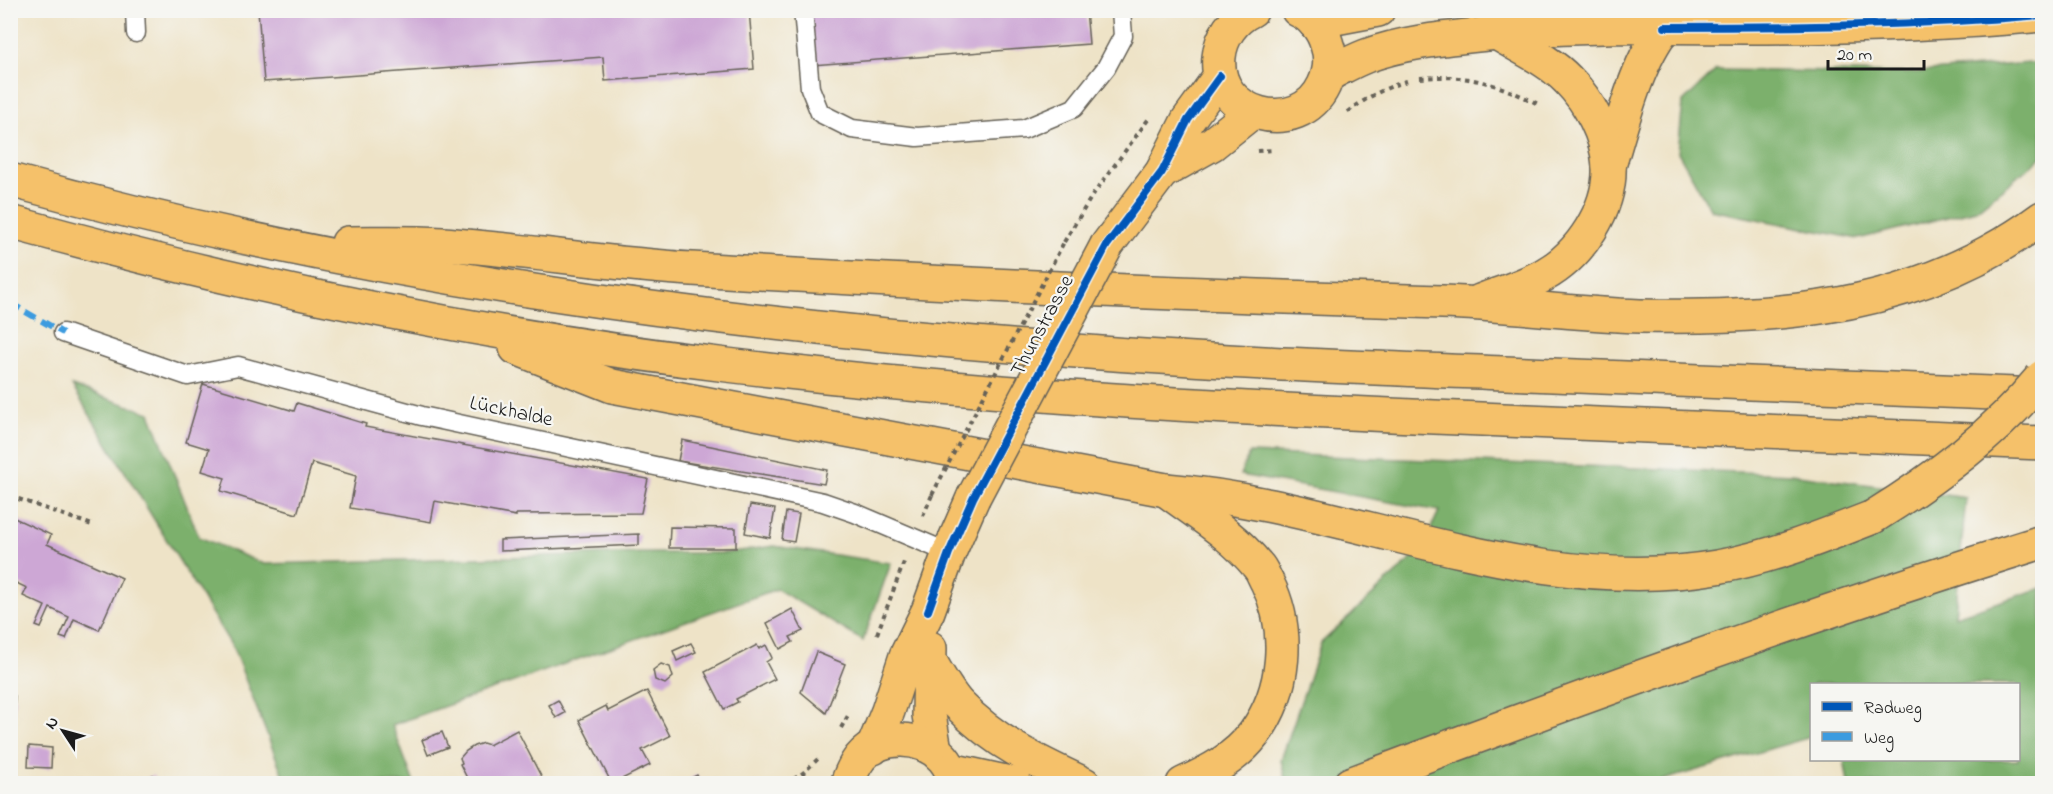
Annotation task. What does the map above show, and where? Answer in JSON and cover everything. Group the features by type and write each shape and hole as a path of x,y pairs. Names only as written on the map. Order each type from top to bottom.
{"main road":[{"path":"1252,10 1231,26 1222,42 1218,58 1221,76 1227,91 1238,103 1252,112 1270,117 1290,114 1307,106 1321,91 1329,74 1328,46 1323,33 1306,16"},
{"path":"1306,16 1378,10"},
{"path":"1329,74 1366,56 1402,46 1496,32 1673,19 1793,27 1946,23 2043,15"},
{"path":"1476,303 1545,274 1575,251 1595,222 1606,193 1609,166 1637,80 1653,46 1673,19"},
{"path":"1496,32 1567,79 1592,112 1602,135 1609,166"},
{"name":"Thunstrasse","path":"873,748 906,656 928,611 949,553 973,498 1107,245 1162,172 1188,120 1221,76"},
{"name":"Thunstrasse","path":"1162,172 1212,144 1252,112"},
{"path":"10,180 263,241 382,265 563,296 729,319 921,339 1079,352 1261,362 2043,395"},
{"path":"263,241 441,244 688,269 1209,294 1476,303 1637,315 1720,315 1817,308 1902,289 1963,266 2016,237 2043,218"},
{"path":"10,222 202,271 462,326 725,365 893,383 1074,397 1373,414 2043,443"},
{"path":"462,326 612,386 1166,490 1210,494 1390,535 1537,565 1619,572 1659,572 1717,567 1773,554 1815,540 1873,516 1919,488 1966,453 2043,377"},
{"path":"1166,490 1231,537 1260,568 1275,597 1281,625 1282,654 1278,684 1268,712 1253,735 1230,757 1207,773 1183,783"},
{"path":"1350,783 1690,658 1888,591 2043,542"},
{"name":"Thunstrasse","path":"928,611 931,663 929,715 947,768"},
{"path":"931,663 956,702 978,723 1003,742 1034,760 1084,783"},
{"path":"847,783 861,757 888,741 904,740 920,743 947,768 1015,783"}],"lane":[{"path":"135,10 136,33"},
{"path":"803,10 810,88 820,113 852,129 917,137 1024,129 1074,108 1106,68 1123,36 1121,10"},
{"name":"Lückhalde","path":"63,333 188,376 238,366 422,416 823,502 949,553"}],"path":[{"path":"1339,119 1389,86 1416,78 1443,76 1499,85 1540,105"},
{"path":"875,642 885,608 932,495 1064,242 1092,196 1152,115"},
{"path":"1249,152 1280,150"},
{"path":"10,496 92,525"},
{"path":"836,736 852,707"},
{"path":"786,783 803,773 824,753"}],"green space":[{"path":"2042,62 2042,157 1976,210 1858,239 1711,210 1678,152 1683,102 1716,70 1905,73"},
{"path":"72,386 150,413 199,537 264,564 644,553 726,553 774,546 891,563 863,641 777,589 392,725 414,783 286,783 233,648"},
{"path":"1249,453 1791,474 1966,498 1955,616 2042,588 2042,783 1848,783 1844,761 2020,761 2020,683 1810,683 1810,737 1653,783 1286,783 1281,760 1321,643 1421,550 1439,511 1240,475"}],"building":[{"path":"258,10 749,10 754,69 605,81 603,57 264,82"},
{"path":"807,10 1086,10 1089,44 812,65"},
{"path":"203,384 294,411 297,403 366,424 365,427 648,479 641,513 516,514 516,516 435,501 431,522 350,508 356,476 312,463 297,514 221,491 225,478 202,471 209,449 186,442"},
{"path":"682,440 827,470 824,484 678,461"},
{"path":"750,505 775,509 770,538 745,533"},
{"path":"786,512 799,514 794,542 782,540"},
{"path":"10,516 51,535 47,544 122,578 99,630 74,619 66,639 60,637 69,617 50,608 41,628 36,626 45,606 23,596 27,588 10,580"},
{"path":"670,527 736,528 736,548 669,548"},
{"path":"639,534 639,545 500,551 500,540"},
{"path":"792,609 803,631 790,637 793,642 780,649 767,623"},
{"path":"691,643 696,652 677,661 673,651"},
{"path":"757,645 759,649 766,645 772,658 766,662 775,679 736,699 738,702 724,709 705,672"},
{"path":"816,652 845,664 826,713 801,692"},
{"path":"661,664 670,667 673,677 665,684 655,680 653,670"},
{"path":"647,691 670,736 642,750 650,765 612,784 579,720 606,706 608,711"},
{"path":"10,696 15,696 12,742 10,742"},
{"path":"558,700 565,713 556,718 549,705"},
{"path":"517,730 545,784 470,784 460,764 462,763 460,758 466,751 483,743 489,745"},
{"path":"442,732 448,747 428,755 422,740"},
{"path":"29,746 52,748 51,768 28,767"},
{"path":"153,775 158,784 135,784"},
{"path":"697,775 701,784 680,784"}],"marked path":[{"path":"10,303 63,333"}],"cycle path":[{"path":"1665,27 1901,24 2042,15"},
{"path":"928,611 949,553 973,498 1107,245 1162,172 1188,120 1220,76"}]}
